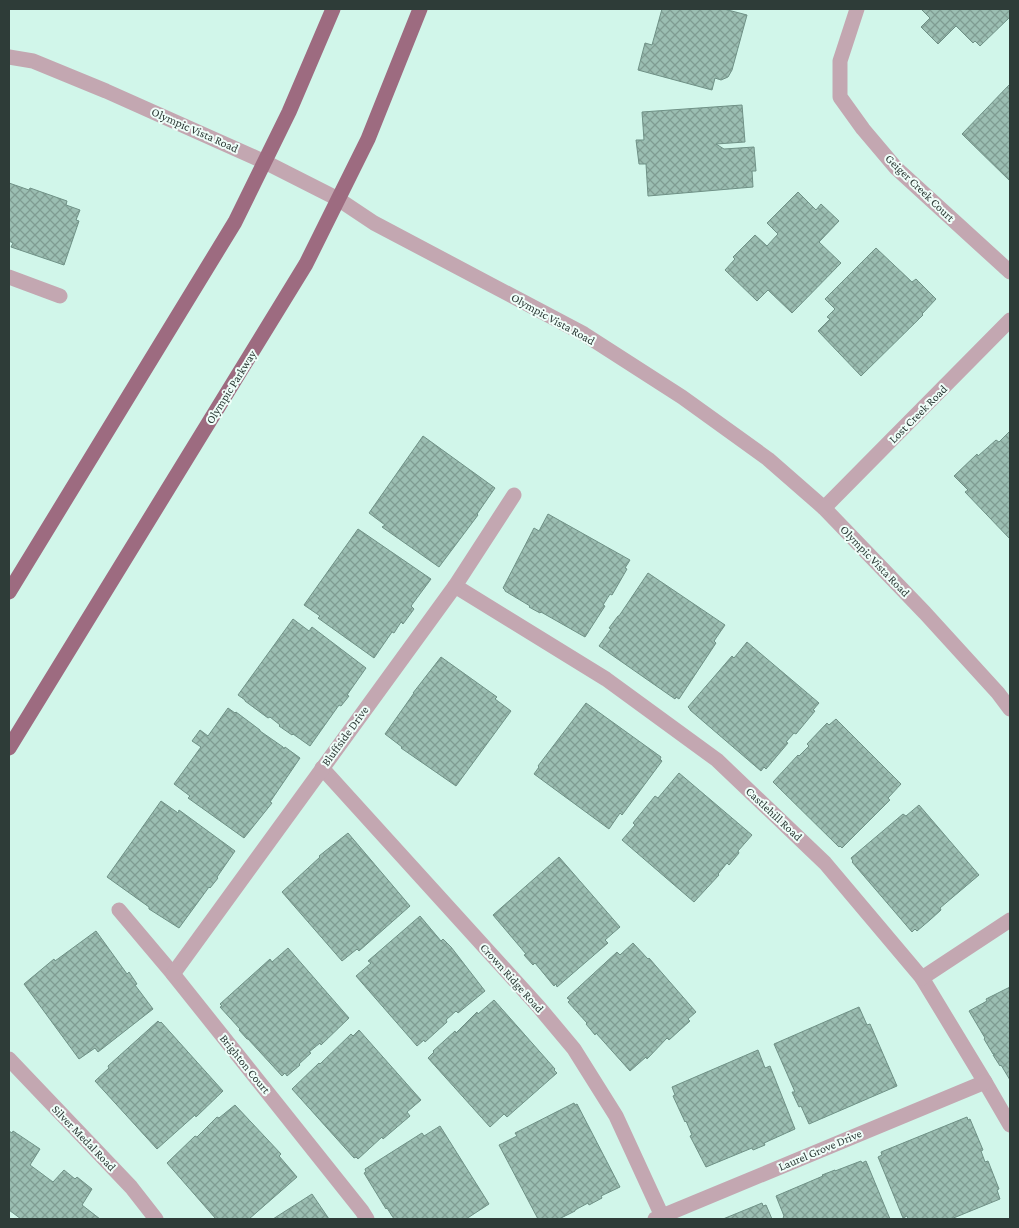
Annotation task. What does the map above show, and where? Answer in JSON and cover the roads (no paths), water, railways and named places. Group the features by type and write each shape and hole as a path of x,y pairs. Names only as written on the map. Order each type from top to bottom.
{"main road":[{"path":"9,592 235,222 289,112 333,9"},
{"name":"Olympic Parkway","path":"9,748 300,274 368,139 420,9"}],"street":[{"name":"Geiger Creek Court","path":"857,9 840,61 840,97 863,129 896,168 1010,272"},
{"name":"Olympic Vista Road","path":"9,57 33,61 106,91 265,162 338,199 374,223 584,334 682,397 768,459 824,508 926,613 998,693 1010,709"},
{"path":"9,277 60,296"},
{"name":"Lost Creek Road","path":"824,508 1010,320"},
{"name":"Bluffside Drive","path":"173,974 455,586 514,495"},
{"name":"Castlehill Road","path":"455,586 606,679 717,760 826,863 922,978 1010,1125"},
{"name":"Crown Ridge Road","path":"322,768 525,992 574,1049 616,1116 659,1218"},
{"name":"Brighton Court","path":"119,910 173,974 367,1219"},
{"path":"922,978 1010,920"},
{"name":"Silver Medal Road","path":"9,1060 131,1187 156,1219"},
{"name":"Laurel Grove Drive","path":"659,1218 986,1082"}]}
